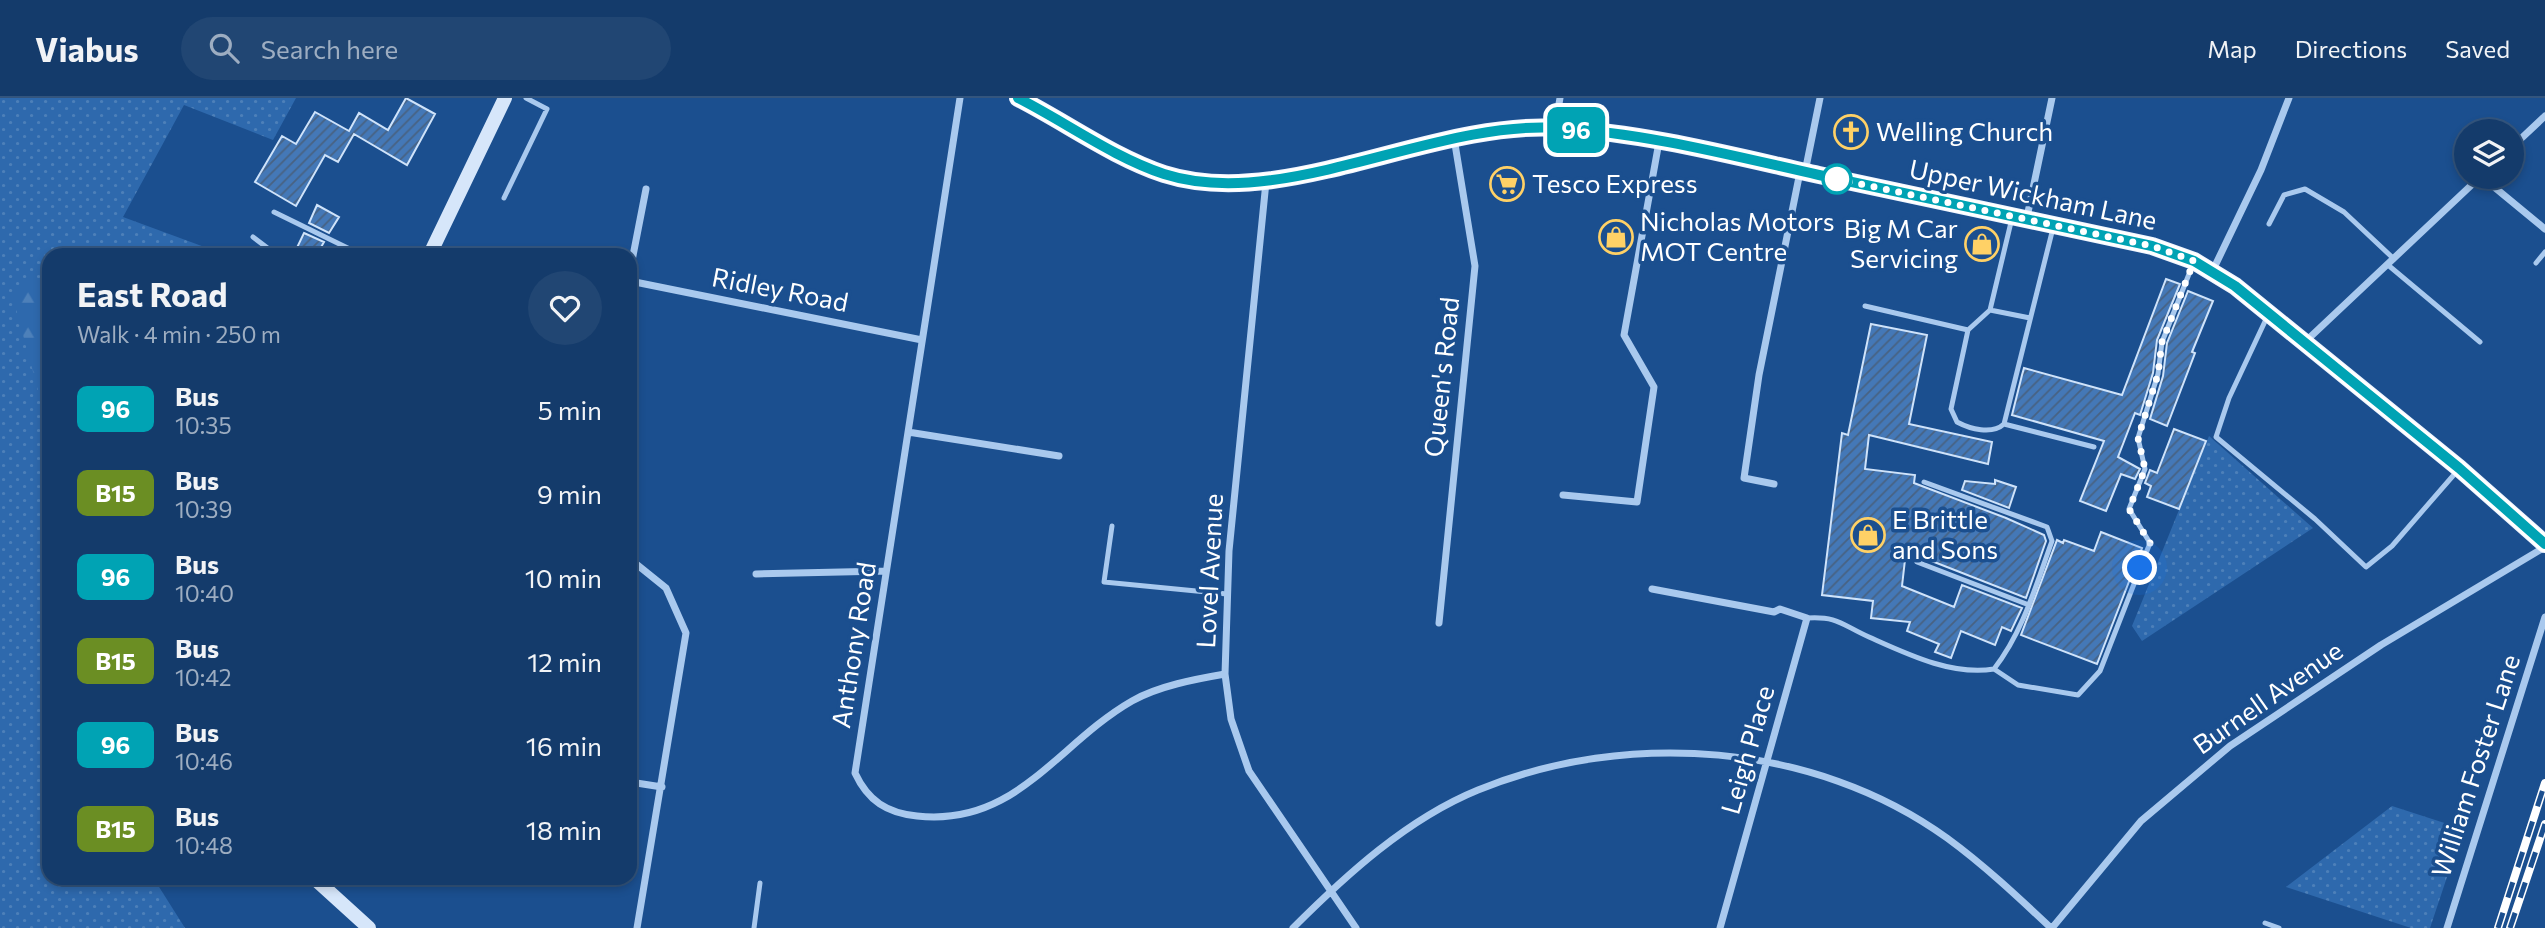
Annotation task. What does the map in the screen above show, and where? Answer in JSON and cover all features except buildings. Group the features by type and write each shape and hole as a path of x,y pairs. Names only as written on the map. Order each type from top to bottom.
{"main road":[{"name":"Upper Wickham Lane","path":"1018,98 1123,157 1165,174 1227,185 1266,181 1454,137 1555,128 1659,141 2152,246 2213,271 2269,312 2459,468 2545,545"}],"street":[{"path":"433,248 505,98"},
{"name":"Anthony Road","path":"960,98 855,773 863,789 877,804 896,814 957,816 991,807 1015,794 1091,729 1134,699 1225,674"},
{"path":"1555,128 1560,98"},
{"path":"1774,484 1744,478 1759,375 1820,98"},
{"path":"2020,217 2052,98"},
{"path":"2213,271 2261,170 2288,98"},
{"path":"2524,136 2545,116"},
{"name":"Queen's Road","path":"1439,623 1475,266 1454,137"},
{"path":"1563,495 1637,502 1654,387 1624,335 1659,141"},
{"name":"Lovel Avenue","path":"1266,181 1227,594 1225,674 1231,719 1249,771 1356,928"},
{"path":"634,248 646,189"},
{"path":"2306,341 2468,189"},
{"path":"2496,189 2545,229"},
{"name":"Ridley Road","path":"637,282 922,340"},
{"path":"908,432 1059,456"},
{"name":"Burnell Avenue","path":"2051,928 2141,821 2230,746 2381,645 2545,545"},
{"path":"637,565 666,588 686,633 638,928"},
{"path":"756,574 886,571"},
{"path":"1652,589 1774,612 1780,609 1807,618"},
{"name":"William Foster Lane","path":"2447,928 2545,617"},
{"name":"Leigh Place","path":"1720,928 1807,618"},
{"path":"1293,928 1330,890 1389,842 1476,790 1577,759 1676,751 1766,762 1839,783 1901,810 1946,837 2006,885 2051,928"},
{"path":"637,783 662,787"},
{"path":"322,885 369,928"}],"lane":[{"path":"504,198 547,109 526,98"},
{"path":"2269,223 2284,195 2305,189 2344,212 2391,262 2480,342"},
{"path":"274,212 348,248"},
{"path":"2020,217 1990,310 1968,330 1951,408 1952,416 1965,426 1998,430 2004,424 2054,225"},
{"path":"253,237 267,248"},
{"path":"2536,263 2545,252"},
{"path":"1994,669 2018,685 2078,695 2100,671 2150,543 2129,509 2145,469 2138,438 2158,374 2162,342 2194,261"},
{"path":"1865,306 1968,330"},
{"path":"1990,310 2030,318"},
{"path":"2269,312 2229,398 2216,437 2315,519 2366,567 2392,546 2459,468"},
{"path":"2004,424 2094,447"},
{"path":"1807,618 1830,617 1868,636 1954,670 1976,672 1994,669 2007,652 2029,605 2052,541 2047,527 1924,482"},
{"path":"1112,526 1104,582 1227,594"},
{"path":"1917,562 2029,605"},
{"path":"754,928 761,883"},
{"path":"2265,923 2278,928"}],"green space":[{"path":"0,98 296,98 273,140 184,105 123,217 207,248 42,248 42,885 158,885 185,928 0,928"},
{"path":"34,273 42,285 42,405 12,294"},
{"path":"2209,436 2313,528 2142,641 2132,626"},
{"path":"2392,806 2463,829 2430,928 2411,928 2286,887"}],"railway":[{"path":"2498,928 2545,783"},
{"path":"2510,928 2545,824"}],"bus line":[{"name":"96","path":"1018,98 1123,157 1165,174 1196,181 1227,185 1266,181 1454,137 1555,128 1659,141 2152,246 2194,261 2235,286 2459,468 2545,544"}],"place":[{"name":"Welling Church","path":"1851,132"},
{"name":"Tesco Express","path":"1507,184"},
{"name":"Nicholas Motors MOT Centre","path":"1616,237"},
{"name":"Big M Car Servicing","path":"1982,244"},
{"name":"E Brittle and Sons","path":"1868,535"}],"route":[{"path":"1837,179 2152,246 2194,261 2162,342 2158,374 2138,438 2145,469 2129,509 2150,543 2140,568"}]}
